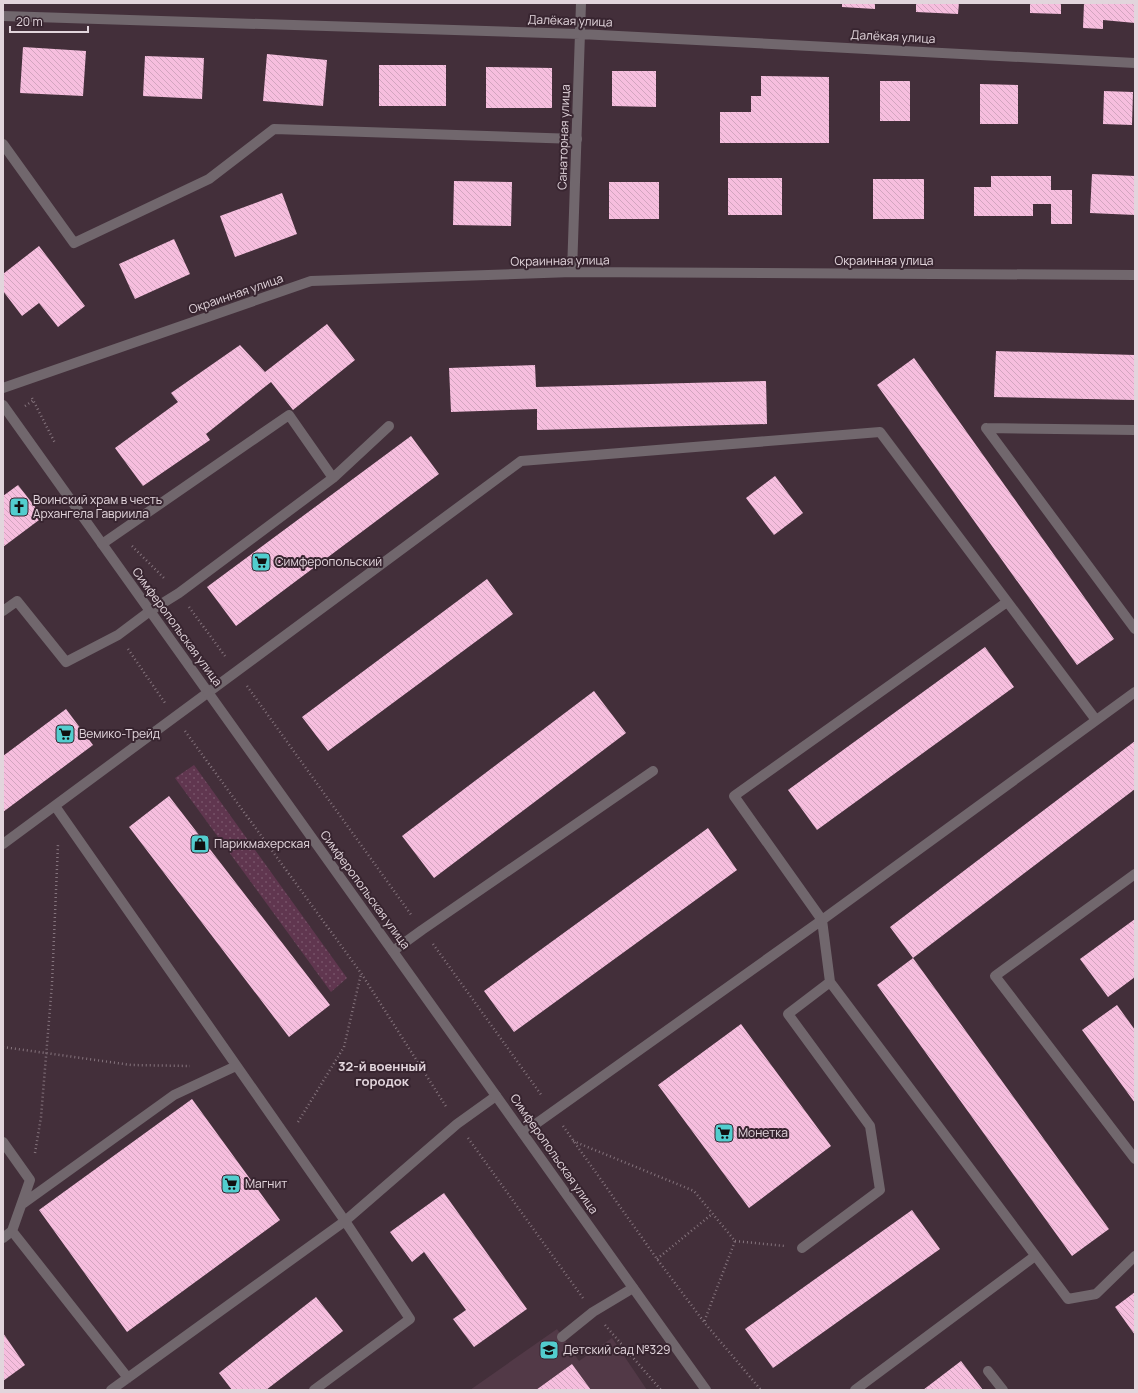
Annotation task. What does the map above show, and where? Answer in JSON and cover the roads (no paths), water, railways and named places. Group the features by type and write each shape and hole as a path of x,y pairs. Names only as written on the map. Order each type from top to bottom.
{"street":[{"name":"Санаторная улица","path":"572,272 581,3"},
{"name":"Далёкая улица","path":"3,16 580,34 1135,63"},
{"path":"3,144 74,242 209,179 274,129 577,139"},
{"name":"Окраинная улица","path":"3,388 311,281 572,272 1135,275"},
{"name":"Симферопольская улица","path":"3,406 706,1390"},
{"path":"102,544 289,415 333,478"},
{"path":"3,611 16,601 66,662 118,635 150,611 180,593 333,478 389,426"},
{"path":"1135,430 986,428 1135,629"},
{"path":"3,844 521,461 880,432 1096,720"},
{"path":"1007,602 734,796 822,920 830,982 1068,1299 1096,1294 1135,1256"},
{"path":"523,1133 822,920 1135,692"},
{"path":"393,951 654,771"},
{"path":"55,806 345,1221 410,1319 314,1390"},
{"path":"1135,874 995,976 1135,1160"},
{"path":"802,1248 880,1190 870,1126 788,1014 830,982"},
{"path":"21,1205 174,1094 236,1066"},
{"path":"111,1390 345,1221 458,1124 496,1096"},
{"path":"3,1142 30,1180 12,1231 3,1238"},
{"path":"12,1231 128,1378"},
{"path":"855,1390 1035,1256"},
{"path":"562,1337 593,1312 633,1288"},
{"path":"988,1371 1003,1390"}],"place":[{"name":"Воинский храм в честь Архангела Гавриила","path":"19,507"},
{"name":"Симферопольский","path":"261,562"},
{"name":"Вемико-Трейд","path":"65,734"},
{"name":"Парикмахерская","path":"200,844"},
{"name":"Монетка","path":"724,1133"},
{"name":"Магнит","path":"231,1184"},
{"name":"Детский сад №329","path":"549,1350"}],"district":[{"name":"32-й военный городок","path":"382,1074"}]}
